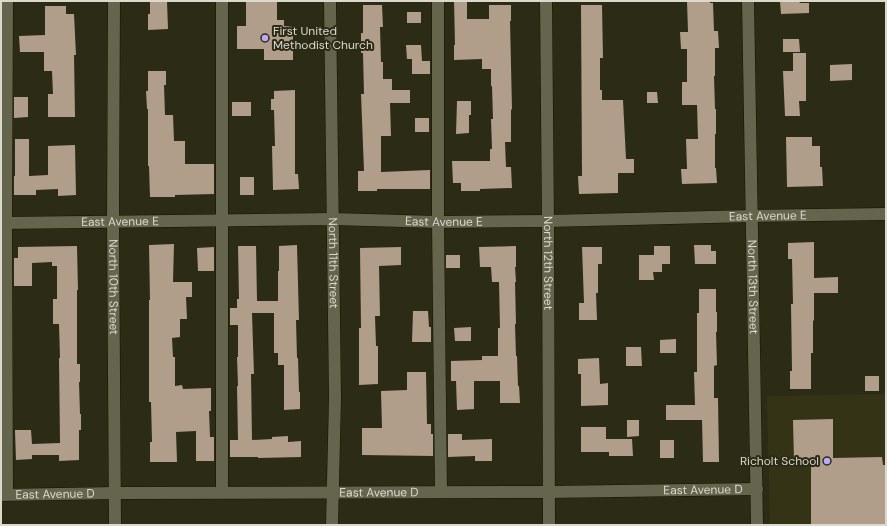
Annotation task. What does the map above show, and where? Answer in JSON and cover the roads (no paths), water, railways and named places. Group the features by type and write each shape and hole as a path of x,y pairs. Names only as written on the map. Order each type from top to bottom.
{"street":[{"path":"4,494 4,223 7,1"},
{"name":"North 10th Street","path":"114,1 113,221 115,525"},
{"path":"222,1 222,492"},
{"name":"North 11th Street","path":"330,1 335,398 332,525"},
{"path":"438,1 438,222 441,492"},
{"name":"North 12th Street","path":"546,1 549,525"},
{"name":"North 13th Street","path":"748,1 757,525"},
{"name":"East Avenue E","path":"4,223 332,219 438,222 548,222 886,214"},
{"name":"East Avenue D","path":"4,494 549,492 757,489"}],"place":[{"name":"First United Methodist Church","path":"265,38"},
{"name":"Richolt School","path":"827,461"}]}
